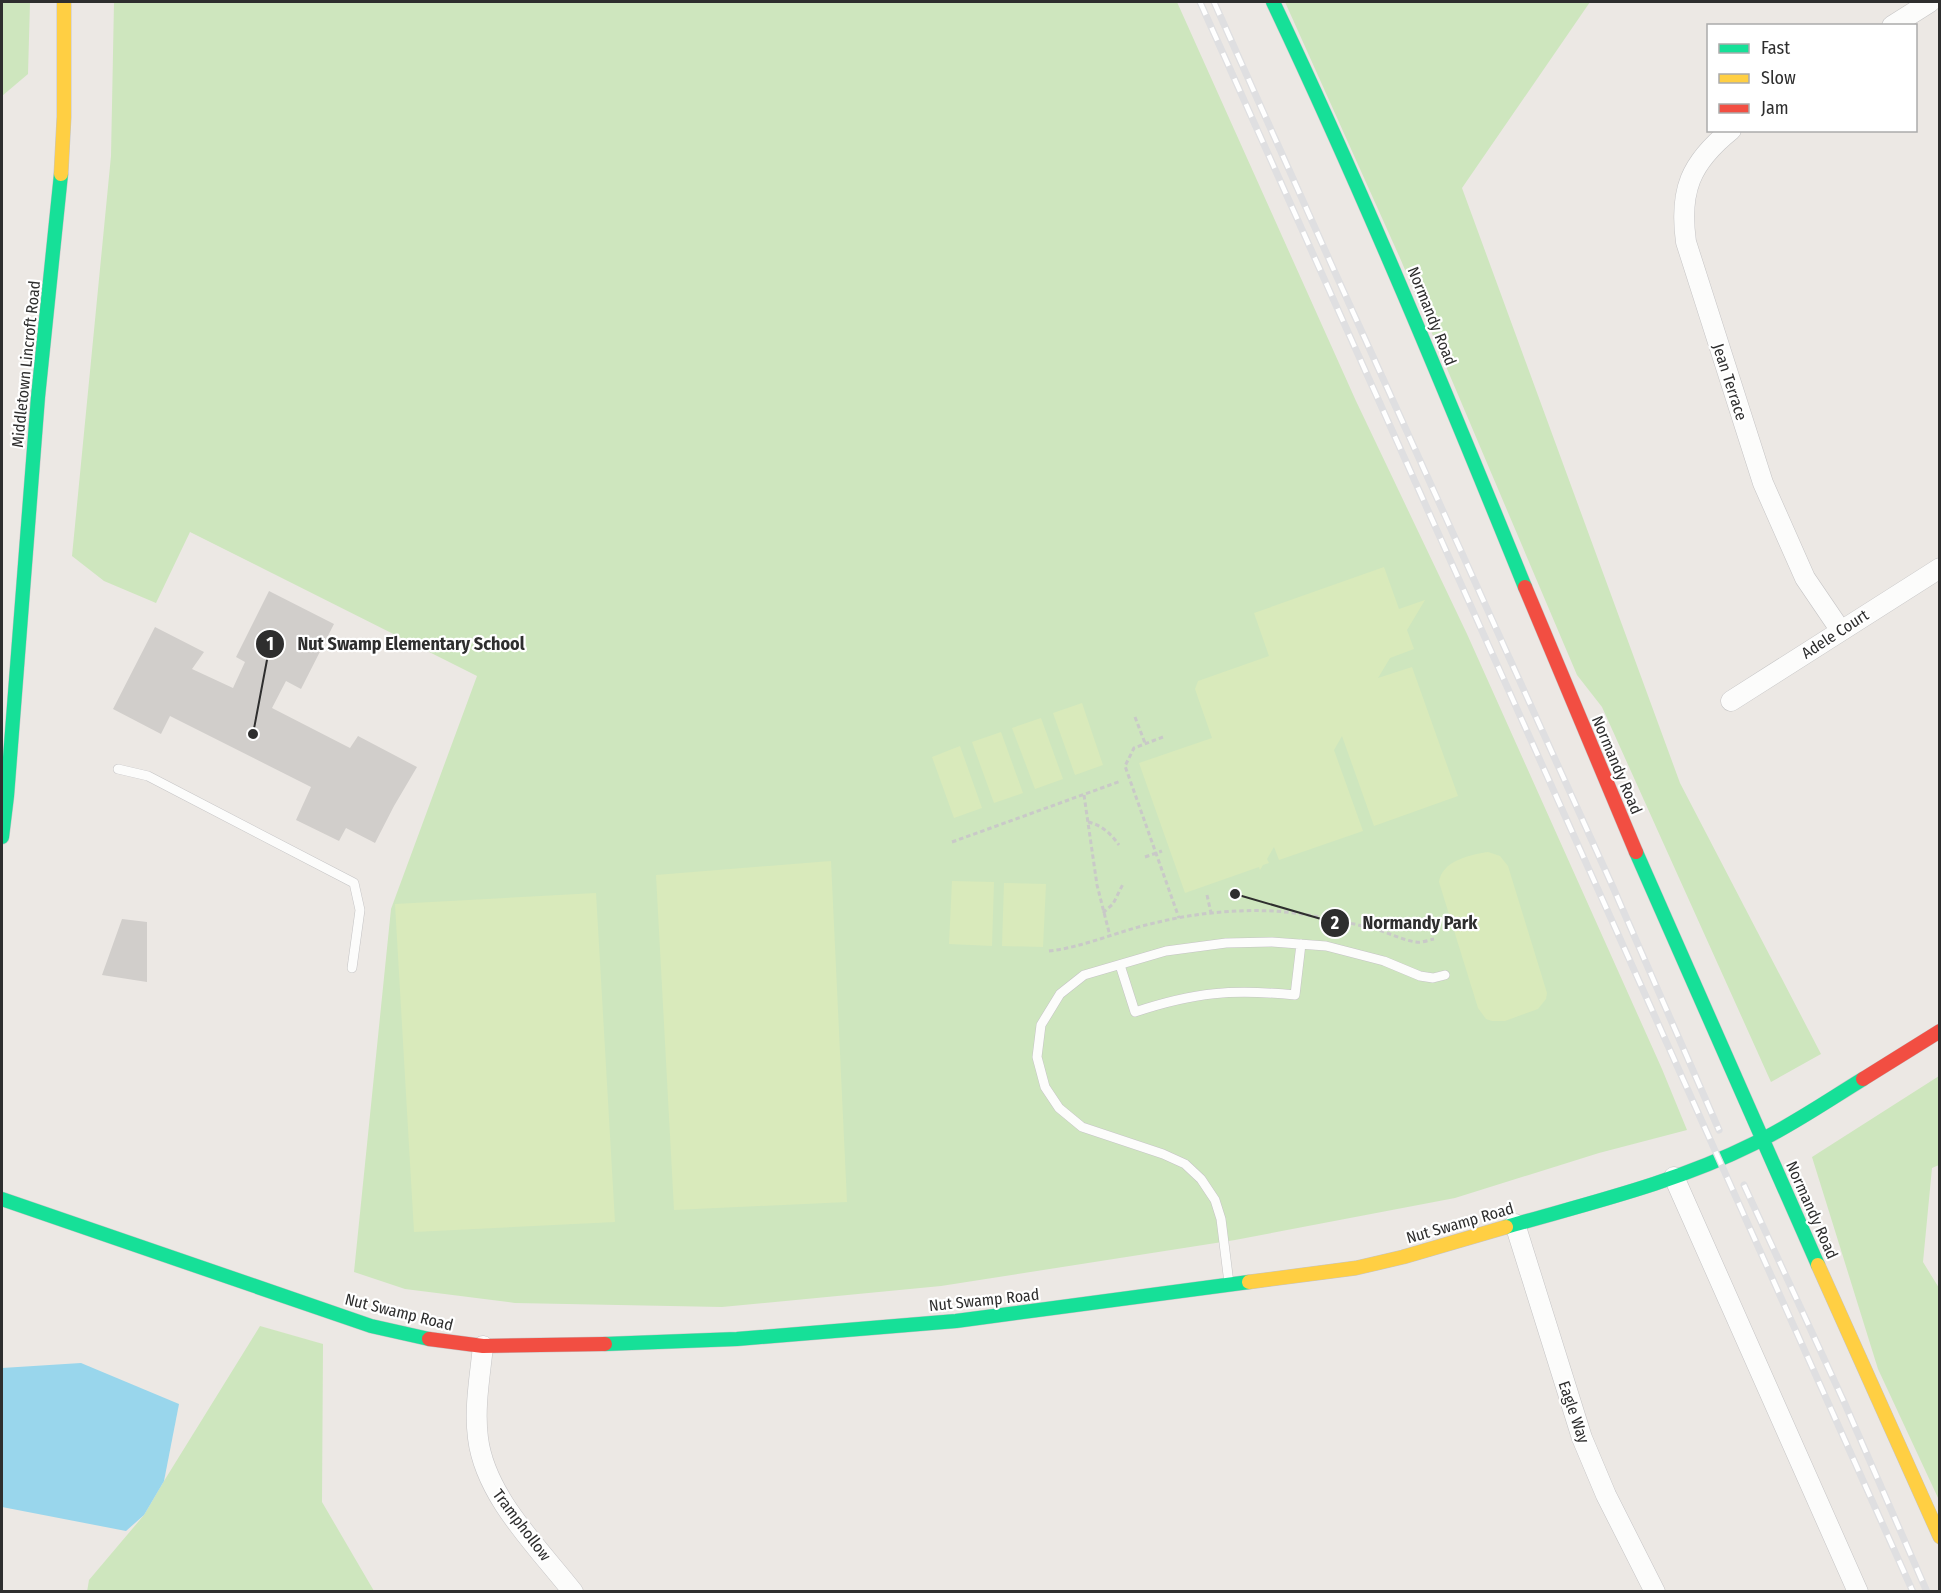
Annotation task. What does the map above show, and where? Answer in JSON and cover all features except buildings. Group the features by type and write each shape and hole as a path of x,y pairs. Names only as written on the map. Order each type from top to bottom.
{"main road":[{"name":"Middletown Lincroft Road","path":"2,837 38,397 60,198 64,117 64,2"},
{"name":"Normandy Road","path":"1273,2 1368,204 1593,753 1940,1537"},
{"name":"Nut Swamp Road","path":"2,1199 371,1326 422,1338 483,1346 681,1341 825,1333 968,1320 1230,1286 1326,1270 1356,1268 1403,1257 1674,1177 1720,1159 1762,1139 1940,1031"}],"street":[{"path":"1895,24 1930,2"},
{"name":"Jean Terrace","path":"1729,132 1710,147 1693,174 1684,208 1686,242 1763,483 1805,578 1841,631"},
{"name":"Adele Court","path":"1731,701 1940,568"},
{"path":"1674,1177 1858,1592"},
{"name":"Eagle Way","path":"1515,1224 1582,1437 1606,1495 1655,1592"},
{"name":"Tramphollow","path":"483,1346 477,1409 478,1437 483,1462 499,1498 573,1592"}],"lane":[{"path":"118,769 148,776 354,883 360,910 352,969"},
{"path":"1230,1286 1221,1220 1215,1200 1201,1179 1185,1164 1163,1154 1082,1127 1059,1108 1045,1087 1037,1057 1041,1024 1060,994 1084,975 1166,951 1226,943 1272,942 1326,946 1384,961 1420,976 1433,978 1445,975"},
{"path":"1120,965 1135,1012 1173,999 1213,992 1295,995 1301,944"}],"path":[{"path":"1136,717 1145,743"},
{"path":"1163,737 1134,748 1125,766 1179,918"},
{"path":"952,842 1121,781"},
{"path":"1084,795 1097,885 1110,936"},
{"path":"1088,822 1104,829 1119,845"},
{"path":"1145,857 1162,851"},
{"path":"1103,913 1113,904 1123,884"},
{"path":"1207,895 1211,913"},
{"path":"1048,951 1067,949 1179,918 1211,913 1274,911 1376,929 1417,942 1434,939"}],"green space":[{"path":"2,2 30,2 28,74 2,96"},
{"path":"114,2 1177,2 1356,401 1467,634 1662,1069 1687,1130 1599,1153 1455,1198 1235,1240 941,1286 722,1307 515,1303 405,1289 354,1272 391,909 477,676 190,532 156,603 104,581 72,556 111,156"},
{"path":"1285,2 1590,2 1462,188 1680,783 1821,1054 1771,1082 1602,707 1577,675 1400,258"},
{"path":"1384,567 1399,609 1425,600 1407,630 1414,649 1390,658 1378,678 1412,667 1458,796 1374,826 1342,736 1334,750 1363,831 1279,860 1274,847 1267,859 1269,863 1263,865 1260,870 1259,867 1185,893 1139,763 1212,738 1195,689 1198,681 1269,656 1254,613"},
{"path":"1082,703 1103,765 1075,775 1053,713"},
{"path":"1041,718 1063,779 1035,789 1012,728"},
{"path":"1001,732 1023,793 994,803 972,742"},
{"path":"960,746 982,808 954,818 932,757"},
{"path":"1488,852 1500,856 1508,866 1547,993 1546,999 1538,1009 1505,1021 1486,1019 1478,1008 1439,882 1445,869 1451,864 1465,857"},
{"path":"831,861 847,1202 674,1210 656,875"},
{"path":"952,881 994,882 992,946 949,944"},
{"path":"1004,883 1046,884 1043,947 1002,946"},
{"path":"596,893 615,1222 414,1232 395,904"},
{"path":"1939,1076 1939,1165 1932,1168 1923,1262 1939,1288 1939,1500 1878,1369 1812,1157"},
{"path":"260,1326 323,1344 322,1502 374,1591 87,1592 89,1580 144,1515"}],"water":[{"path":"81,1363 179,1404 164,1481 144,1515 126,1531 2,1507 2,1368"}],"railway":[{"path":"1200,2 1913,1592"},
{"path":"1214,2 1612,885 1719,1130"},
{"path":"1744,1185 1845,1404 1927,1592"}],"traffic: fast":[{"path":"1273,2 1340,147 1403,293 1525,587"},
{"path":"2,837 38,397 61,174"},
{"path":"1636,852 1818,1265"},
{"path":"1506,1227 1631,1191 1723,1158 1781,1129 1863,1079"},
{"path":"2,1199 371,1326 429,1339"},
{"path":"605,1344 737,1339 956,1321 1249,1282"}],"traffic: slow":[{"path":"61,174 64,117 64,2"},
{"path":"1249,1282 1356,1268 1506,1227"},
{"path":"1818,1265 1940,1537"}],"traffic: jam":[{"path":"1525,587 1636,852"},
{"path":"1863,1079 1940,1031"},
{"path":"429,1339 483,1346 605,1344"}],"place":[{"name":"Nut Swamp Elementary School","path":"253,734"},
{"name":"Normandy Park","path":"1235,894"}]}
